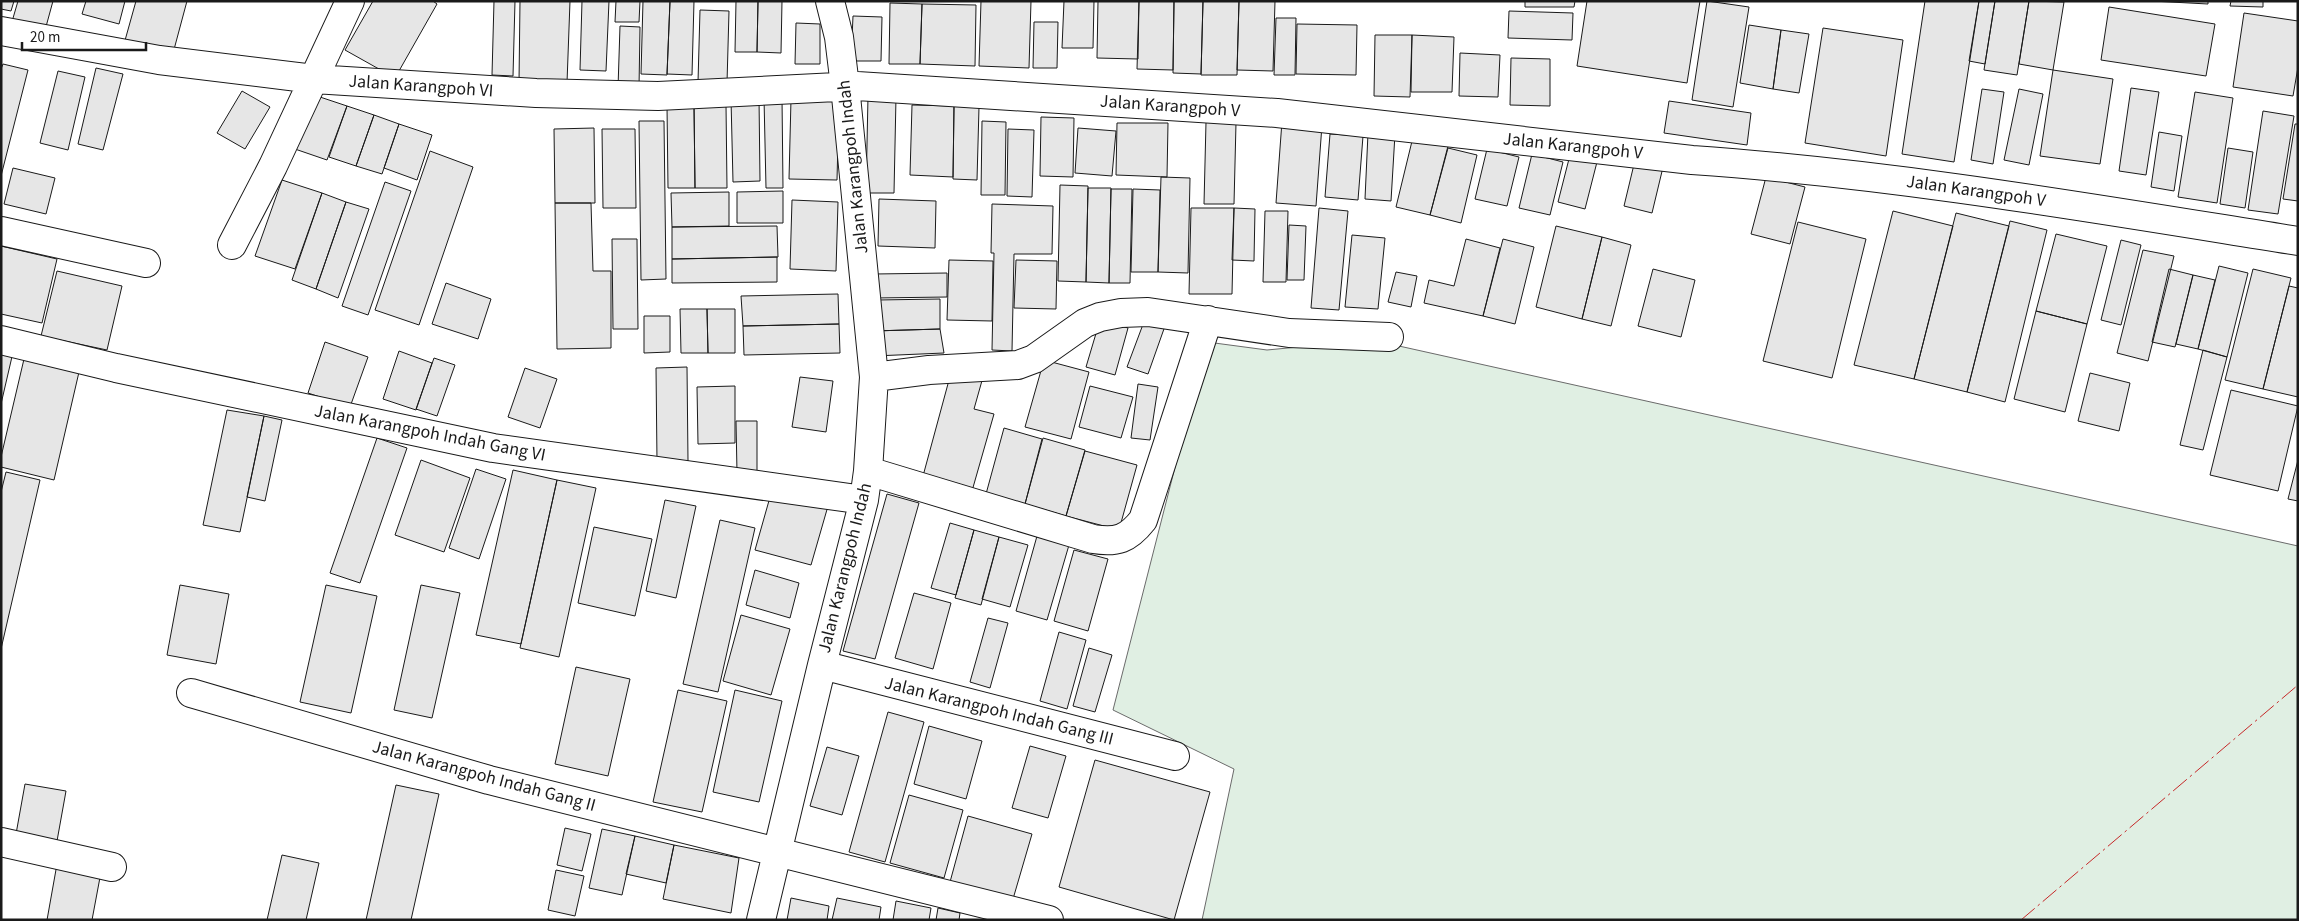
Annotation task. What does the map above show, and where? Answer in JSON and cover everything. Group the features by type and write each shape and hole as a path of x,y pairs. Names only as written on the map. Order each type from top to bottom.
{"street":[{"path":"232,246 350,1"},
{"name":"Jalan Karangpoh Indah","path":"761,920 864,500 868,471 874,377 845,86 839,38 830,1"},
{"name":"Jalan Karangpoh VI","path":"1,31 159,60 314,79 536,93 658,96 845,86"},
{"name":"Jalan Karangpoh V","path":"845,86 1277,113 1692,160 1760,164 1998,193 2298,242"},
{"path":"1,231 146,263"},
{"path":"874,377 929,370 1018,365 1034,359 1085,323 1100,317 1148,312 1289,333 1389,337"},
{"path":"868,471 1093,539 1107,541 1132,533 1143,520 1208,320"},
{"name":"Jalan Karangpoh Indah Gang VI","path":"1,340 116,368 493,448 864,500"},
{"name":"Jalan Karangpoh Indah Gang III","path":"822,665 1176,756"},
{"name":"Jalan Karangpoh Indah Gang II","path":"191,693 489,780 1049,920"},
{"path":"1,842 112,868"}],"green space":[{"path":"1372,340 2298,546 2298,920 1202,920 1234,769 1113,710 1207,342 1267,350"}],"building":[{"path":"1,1 14,1 11,11 1,9"},
{"path":"18,1 53,1 44,34 11,25"},
{"path":"86,1 125,1 119,24 82,14"},
{"path":"136,1 187,1 172,57 124,44"},
{"path":"373,1 433,1 437,4 395,78 345,50"},
{"path":"494,1 515,1 513,76 492,75"},
{"path":"520,1 570,1 567,83 519,82"},
{"path":"582,1 609,1 606,71 580,70"},
{"path":"616,1 640,1 639,22 615,22"},
{"path":"643,1 670,1 667,75 641,74"},
{"path":"670,1 694,1 692,75 667,74"},
{"path":"736,1 758,1 757,52 735,52"},
{"path":"758,1 782,1 781,53 757,52"},
{"path":"981,1 1031,1 1029,68 979,66"},
{"path":"1064,1 1094,1 1093,48 1062,48"},
{"path":"1098,1 1139,1 1138,59 1097,58"},
{"path":"1139,1 1174,1 1173,70 1137,69"},
{"path":"1174,1 1203,1 1201,74 1173,73"},
{"path":"1203,1 1239,1 1237,75 1201,75"},
{"path":"1239,1 1275,1 1273,71 1237,70"},
{"path":"1525,1 1575,1 1574,7 1525,7"},
{"path":"1587,1 1700,1 1687,83 1577,66"},
{"path":"1707,1 1749,7 1733,107 1692,100"},
{"path":"1925,1 1979,1 1954,162 1902,154"},
{"path":"1979,1 1995,1 1985,64 1969,61"},
{"path":"1995,1 2029,1 2017,75 1984,70"},
{"path":"2029,1 2064,2 2053,70 2019,64"},
{"path":"2152,1 2208,1 2208,4"},
{"path":"2231,1 2263,1 2263,7 2230,6"},
{"path":"890,3 922,4 920,64 889,64"},
{"path":"922,4 976,5 975,66 920,64"},
{"path":"2109,7 2215,24 2206,76 2101,60"},
{"path":"700,10 729,11 727,83 698,82"},
{"path":"1509,11 1573,13 1572,40 1508,38"},
{"path":"2244,13 2298,21 2298,67 2293,96 2233,87"},
{"path":"853,16 882,17 881,61 851,61"},
{"path":"1276,18 1296,18 1295,75 1274,75"},
{"path":"1034,22 1058,22 1057,68 1033,68"},
{"path":"796,23 820,24 820,64 795,64"},
{"path":"1297,24 1357,25 1356,75 1296,74"},
{"path":"1749,25 1781,30 1773,89 1740,83"},
{"path":"620,26 640,27 639,88 618,88"},
{"path":"1823,28 1903,40 1886,156 1805,143"},
{"path":"1781,30 1809,34 1799,93 1773,89"},
{"path":"1375,35 1412,35 1410,97 1374,96"},
{"path":"1412,35 1454,37 1452,92 1411,92"},
{"path":"1460,53 1500,55 1498,97 1459,96"},
{"path":"1511,58 1550,59 1550,106 1510,105"},
{"path":"3,64 28,70 1,176 1,69"},
{"path":"96,68 123,74 103,150 78,144"},
{"path":"2053,70 2113,79 2100,164 2040,156"},
{"path":"58,71 85,77 68,150 40,143"},
{"path":"2131,88 2159,92 2146,175 2119,171"},
{"path":"1982,89 2004,92 1993,164 1971,160"},
{"path":"2019,89 2043,94 2029,165 2004,160"},
{"path":"242,91 270,107 245,149 217,133"},
{"path":"2195,92 2233,98 2217,203 2178,197"},
{"path":"311,94 347,106 327,160 292,148"},
{"path":"868,96 896,97 894,193 866,193"},
{"path":"759,98 760,181 733,182 731,99"},
{"path":"764,98 782,98 783,188 766,188"},
{"path":"791,99 839,101 837,180 789,179"},
{"path":"1669,101 1751,113 1747,145 1664,133"},
{"path":"694,105 726,105 727,188 695,188"},
{"path":"694,105 695,188 668,188 667,106"},
{"path":"912,105 954,106 953,177 910,175"},
{"path":"347,106 374,115 356,166 329,157"},
{"path":"954,106 979,107 977,180 953,179"},
{"path":"2263,111 2294,116 2278,214 2248,210"},
{"path":"374,115 399,124 382,174 356,166"},
{"path":"1041,117 1074,118 1073,177 1040,176"},
{"path":"639,121 664,121 666,279 641,280"},
{"path":"982,121 1006,122 1005,195 981,195"},
{"path":"1282,121 1322,125 1316,206 1276,203"},
{"path":"1206,122 1236,123 1234,204 1204,204"},
{"path":"1117,123 1168,123 1167,177 1116,175"},
{"path":"399,124 432,135 417,180 384,168"},
{"path":"2295,124 2298,124 2298,201 2283,199"},
{"path":"594,128 595,203 555,203 554,129"},
{"path":"1078,128 1116,131 1112,176 1075,173"},
{"path":"602,129 635,129 636,208 603,208"},
{"path":"1008,129 1034,130 1032,197 1007,196"},
{"path":"2159,132 2182,136 2174,191 2151,187"},
{"path":"1368,133 1395,134 1391,201 1365,199"},
{"path":"1330,134 1363,136 1358,200 1325,197"},
{"path":"1413,137 1448,146 1430,215 1396,207"},
{"path":"1448,148 1477,155 1461,223 1430,215"},
{"path":"2228,148 2253,152 2245,208 2220,204"},
{"path":"1487,149 1519,157 1507,206 1475,199"},
{"path":"430,151 473,167 419,325 375,310"},
{"path":"1571,151 1598,158 1585,209 1558,202"},
{"path":"1532,154 1563,162 1550,215 1519,208"},
{"path":"1636,156 1664,163 1652,213 1624,206"},
{"path":"13,168 55,178 46,214 4,204"},
{"path":"1161,177 1190,178 1188,273 1158,272"},
{"path":"1766,177 1805,187 1790,244 1751,234"},
{"path":"282,180 322,193 295,269 255,256"},
{"path":"385,182 411,191 368,315 342,306"},
{"path":"1060,185 1088,186 1086,282 1058,281"},
{"path":"1088,188 1111,188 1109,283 1086,282"},
{"path":"1111,189 1132,189 1130,283 1109,283"},
{"path":"1133,189 1160,190 1158,272 1131,272"},
{"path":"783,191 783,223 737,223 737,192"},
{"path":"729,192 729,226 672,227 671,193"},
{"path":"322,193 346,202 316,289 292,280"},
{"path":"879,199 936,201 935,248 878,246"},
{"path":"792,200 838,202 836,271 790,269"},
{"path":"346,202 369,209 338,298 316,289"},
{"path":"555,203 591,203 593,271 611,271 611,348 557,349"},
{"path":"992,204 1053,206 1052,254 1014,254 1012,351 992,350 994,253 991,253"},
{"path":"1191,208 1234,208 1232,294 1189,294"},
{"path":"1234,208 1255,209 1254,261 1232,260"},
{"path":"1319,208 1348,211 1339,310 1311,308"},
{"path":"1265,211 1288,211 1286,282 1263,282"},
{"path":"1893,211 1953,226 1914,379 1854,365"},
{"path":"1956,213 2009,226 1967,392 1914,379"},
{"path":"2010,221 2047,230 2005,402 1967,392"},
{"path":"1798,222 1866,239 1832,378 1763,361"},
{"path":"1289,225 1306,226 1304,280 1287,280"},
{"path":"777,226 778,257 672,259 672,227"},
{"path":"1556,226 1602,237 1582,319 1536,307"},
{"path":"2056,234 2107,246 2087,324 2036,311"},
{"path":"1352,235 1385,238 1378,309 1345,307"},
{"path":"1602,237 1631,245 1611,326 1582,319"},
{"path":"612,239 637,239 638,329 613,329"},
{"path":"1466,239 1500,248 1483,316 1424,303 1429,280 1454,286"},
{"path":"1503,239 1534,247 1515,324 1483,316"},
{"path":"2121,240 2141,245 2121,325 2101,320"},
{"path":"1,246 57,259 42,323 1,314"},
{"path":"2143,250 2174,256 2148,361 2117,353"},
{"path":"777,257 777,282 672,283 672,259"},
{"path":"949,260 993,261 992,321 947,320"},
{"path":"1016,260 1057,261 1056,309 1014,308"},
{"path":"2219,266 2248,273 2227,357 2198,349"},
{"path":"1653,269 1695,280 1681,337 1638,326"},
{"path":"2169,269 2193,275 2175,347 2152,342"},
{"path":"2253,269 2291,278 2263,389 2225,380"},
{"path":"57,271 122,286 107,350 41,336"},
{"path":"1396,272 1417,276 1411,307 1388,302"},
{"path":"947,273 947,297 875,298 874,274"},
{"path":"2193,275 2215,280 2198,349 2176,344"},
{"path":"446,283 491,299 478,339 432,324"},
{"path":"2289,286 2298,288 2298,397 2263,389"},
{"path":"838,294 839,324 743,326 741,296"},
{"path":"940,299 940,329 873,331 877,300"},
{"path":"680,309 707,309 708,353 681,353"},
{"path":"707,309 735,309 735,353 708,353"},
{"path":"2036,311 2087,324 2065,412 2014,399"},
{"path":"644,316 670,316 670,352 644,353"},
{"path":"1145,319 1165,326 1148,374 1127,367"},
{"path":"1100,320 1128,328 1115,375 1086,367"},
{"path":"839,324 840,353 744,355 743,326"},
{"path":"940,329 944,353 874,356 873,331"},
{"path":"325,342 368,357 350,407 308,393"},
{"path":"1,345 14,348 1,404"},
{"path":"2203,350 2227,357 2203,450 2180,445"},
{"path":"399,351 432,363 416,410 383,399"},
{"path":"434,358 455,365 437,416 416,409"},
{"path":"24,359 79,372 54,480 1,467 1,457"},
{"path":"1044,360 1089,372 1071,439 1025,427"},
{"path":"687,367 688,461 657,462 656,368"},
{"path":"525,368 557,379 540,428 508,417"},
{"path":"952,369 983,377 974,409 994,414 972,491 923,476"},
{"path":"2090,373 2130,383 2119,431 2078,421"},
{"path":"800,377 833,381 826,432 792,427"},
{"path":"1138,384 1158,387 1150,440 1131,438"},
{"path":"735,386 735,443 698,444 697,387"},
{"path":"1090,386 1133,397 1121,438 1079,427"},
{"path":"2231,390 2298,406 2278,491 2210,475"},
{"path":"227,410 264,416 240,532 203,525"},
{"path":"264,416 282,420 265,501 247,497"},
{"path":"736,421 757,421 757,473 737,473"},
{"path":"1004,428 1042,439 1025,504 986,494"},
{"path":"377,438 407,448 360,583 330,573"},
{"path":"1043,438 1085,450 1066,516 1025,504"},
{"path":"1085,451 1137,465 1119,530 1066,516"},
{"path":"421,460 470,478 444,552 395,535"},
{"path":"2298,460 2298,501 2288,499"},
{"path":"476,469 506,479 479,559 449,548"},
{"path":"513,470 557,480 521,644 476,635"},
{"path":"6,472 40,480 1,649 1,492"},
{"path":"557,480 596,488 559,657 520,648"},
{"path":"772,490 828,506 811,565 755,550"},
{"path":"887,494 919,503 875,659 843,651"},
{"path":"665,500 696,506 676,598 646,591"},
{"path":"720,520 755,528 718,692 683,684"},
{"path":"950,523 974,530 956,595 931,588"},
{"path":"594,527 652,539 635,616 578,603"},
{"path":"974,530 999,537 981,605 955,598"},
{"path":"1037,536 1069,545 1047,620 1016,611"},
{"path":"999,537 1028,545 1010,607 982,599"},
{"path":"1074,550 1108,559 1088,631 1054,621"},
{"path":"755,570 799,583 790,618 746,605"},
{"path":"180,585 229,594 216,664 167,655"},
{"path":"326,585 377,596 351,713 300,702"},
{"path":"421,585 460,593 432,718 394,710"},
{"path":"914,593 951,603 933,669 895,658"},
{"path":"741,615 790,629 771,695 723,681"},
{"path":"988,618 1008,623 990,688 970,682"},
{"path":"1059,632 1086,640 1067,709 1040,701"},
{"path":"1089,648 1112,655 1095,712 1073,706"},
{"path":"576,667 630,679 608,776 555,764"},
{"path":"678,690 727,701 702,812 653,802"},
{"path":"735,690 782,701 759,802 713,792"},
{"path":"888,712 924,722 885,862 849,852"},
{"path":"929,726 982,741 966,799 914,784"},
{"path":"1030,746 1066,756 1048,818 1012,808"},
{"path":"827,747 859,756 842,815 810,806"},
{"path":"1095,760 1210,792 1174,920 1059,887"},
{"path":"25,784 66,791 57,841 16,834"},
{"path":"396,785 439,794 411,920 366,920"},
{"path":"909,795 963,810 944,878 890,863"},
{"path":"968,816 1032,834 1013,899 950,882"},
{"path":"565,828 591,834 582,871 557,865"},
{"path":"602,829 635,836 622,895 589,888"},
{"path":"635,836 674,845 666,883 626,874"},
{"path":"674,845 739,858 731,913 663,899"},
{"path":"282,855 319,863 306,920 267,920"},
{"path":"57,864 101,872 92,920 47,920"},
{"path":"556,870 584,876 575,916 548,910"},
{"path":"791,898 829,906 827,920 787,920"},
{"path":"837,898 881,907 879,920 832,920"},
{"path":"896,901 931,908 929,920 893,920"},
{"path":"938,908 960,913 959,920 936,920"}],"power":[{"path":"2021,920 2298,685"}]}
